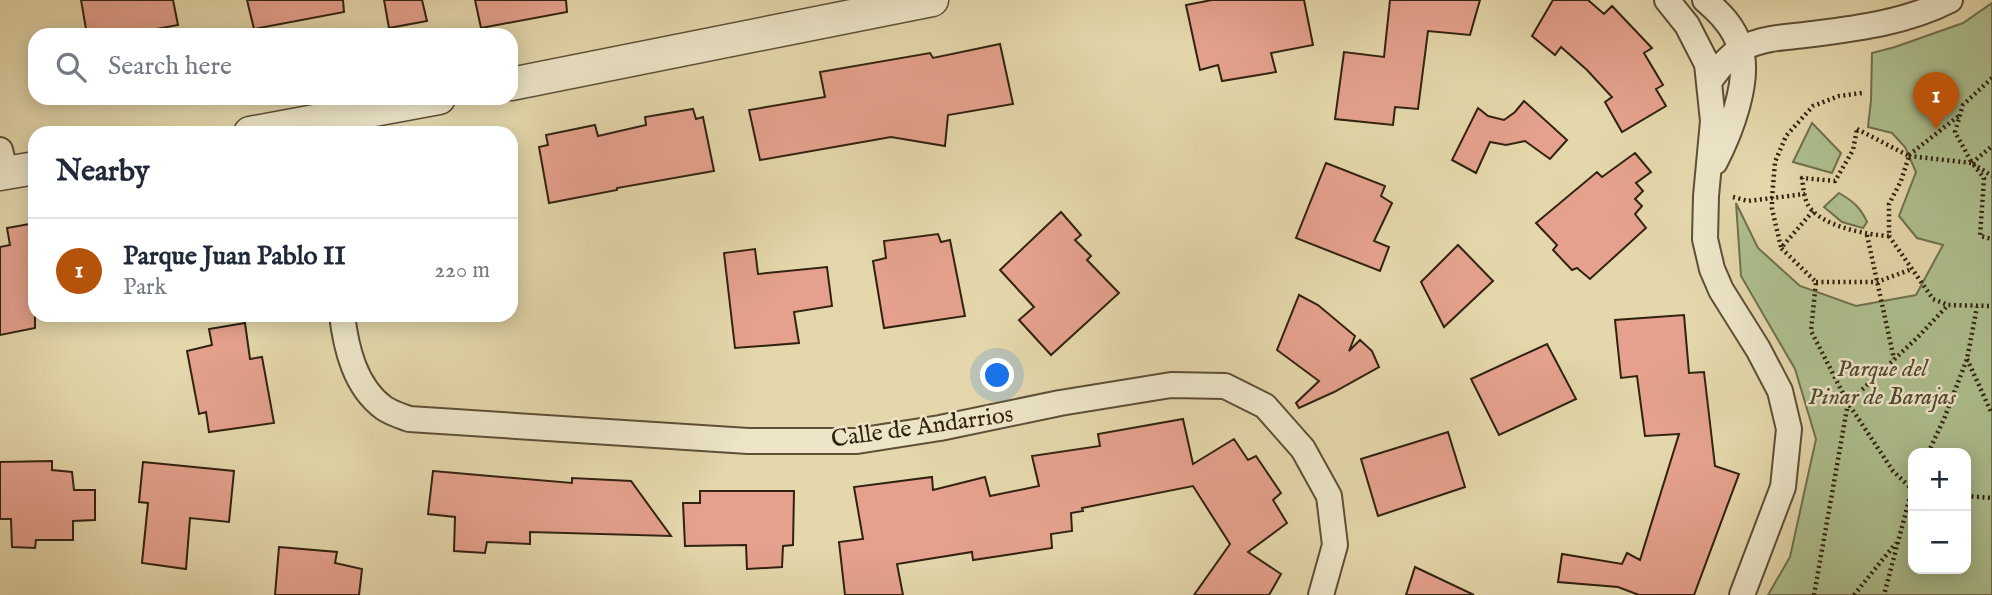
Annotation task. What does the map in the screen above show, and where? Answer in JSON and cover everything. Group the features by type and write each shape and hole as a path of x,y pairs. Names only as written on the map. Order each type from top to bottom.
{"street":[{"path":"518,83 932,0"},
{"path":"1667,0 1687,25 1707,64 1713,121 1705,239 1712,269 1721,290 1758,349 1780,391 1789,429 1783,487 1742,595"},
{"path":"1705,0 1724,17 1741,48 1743,68 1732,124 1707,186"},
{"path":"1709,82 1722,65 1741,48 1778,38 1885,24 1950,0"},
{"path":"323,126 410,105"},
{"name":"Calle de Andarrios","path":"342,322 353,366 365,388 384,408 409,419 748,441 857,441 1171,385 1225,386 1265,406 1303,449 1329,496 1335,545 1321,595"}],"path":[{"path":"1992,78 1962,105 1955,132 1972,163 1984,178 1980,236 1992,239"},
{"path":"1862,93 1839,96 1813,106 1786,135 1775,162 1772,198 1781,248 1816,282 1877,282 1912,269"},
{"path":"1960,114 1909,156 1901,181 1889,204 1889,236 1933,299 1948,305 1992,306"},
{"path":"1889,236 1867,234 1835,224 1813,211 1807,204 1802,178 1835,181 1853,150 1857,129 1909,156 1972,163 1992,176"},
{"path":"1972,163 1992,146"},
{"path":"1707,186 1748,201 1805,194"},
{"path":"1781,248 1813,211"},
{"path":"1867,234 1895,359"},
{"path":"1816,282 1811,331 1848,403 1893,471 1908,484"},
{"path":"1814,595 1848,403 1948,305"},
{"path":"1930,448 1966,359 1977,307"},
{"path":"1966,359 1992,414"},
{"path":"1971,496 1992,498"},
{"path":"1884,595 1908,505"},
{"path":"1854,595 1898,539"}],"green space":[{"name":"Parque del Pinar de Barajas","path":"1992,3 1992,595 1768,595 1790,557 1816,439 1795,369 1741,276 1736,203 1758,248 1800,286 1856,306 1916,295 1943,245 1917,238 1899,216 1916,172 1905,147 1892,133 1868,127 1872,53 1963,23"},
{"path":"1812,123 1841,153 1832,173 1793,162"},
{"path":"1839,193 1862,213 1867,222 1863,228 1842,222 1824,207"}],"building":[{"path":"81,0 173,0 178,25 162,28 86,28"},
{"path":"247,0 343,0 344,12 254,28"},
{"path":"384,0 422,0 427,21 389,28"},
{"path":"475,0 566,0 567,12 481,28"},
{"path":"1212,0 1304,0 1313,45 1271,53 1276,72 1222,81 1218,65 1200,70 1186,5"},
{"path":"1390,0 1480,0 1470,35 1428,31 1418,109 1395,107 1393,125 1335,119 1344,52 1384,57"},
{"path":"1553,0 1588,0 1604,14 1612,6 1652,48 1644,53 1663,85 1656,89 1666,106 1622,132 1605,102 1612,97 1587,70 1561,47 1555,55 1532,36"},
{"path":"1000,44 1013,104 948,115 945,146 891,137 760,160 749,110 825,97 820,72 930,53 933,58"},
{"path":"1524,101 1567,140 1550,159 1525,141 1506,145 1490,142 1476,173 1452,160 1478,108 1488,116 1504,120"},
{"path":"693,109 696,119 703,117 714,171 549,203 539,147 548,145 546,135 595,125 598,136 646,125 645,117"},
{"path":"1635,153 1651,172 1636,183 1643,191 1635,199 1642,206 1635,214 1646,228 1590,279 1577,268 1572,270 1553,250 1557,245 1536,223 1597,172 1602,177"},
{"path":"1326,163 1385,186 1381,196 1392,203 1374,241 1389,247 1380,271 1296,238"},
{"path":"1061,212 1081,235 1075,240 1091,256 1087,260 1119,293 1051,355 1019,320 1034,307 1000,270"},
{"path":"28,224 28,322 35,322 35,328 0,335 0,247 10,245 7,228"},
{"path":"938,234 941,242 950,240 965,316 884,328 873,261 886,258 884,241"},
{"path":"1458,245 1493,281 1444,327 1421,282"},
{"path":"755,249 758,274 827,267 832,306 794,312 799,343 735,348 724,253"},
{"path":"1299,295 1318,305 1355,336 1349,351 1360,340 1372,351 1379,367 1299,408 1296,403 1319,381 1277,350"},
{"path":"1684,315 1689,373 1704,372 1715,466 1739,474 1694,595 1639,595 1618,587 1558,582 1562,554 1622,564 1627,553 1640,560 1679,434 1645,436 1637,376 1621,378 1615,320"},
{"path":"245,323 250,359 262,357 274,423 209,432 206,412 199,414 187,351 212,345 209,329"},
{"path":"1547,344 1576,399 1499,435 1471,379"},
{"path":"1183,419 1193,464 1234,439 1248,460 1256,456 1281,493 1273,500 1287,523 1248,552 1281,574 1269,595 1194,595 1230,544 1193,486 1082,508 1083,511 1071,513 1072,531 1051,534 1052,548 973,560 972,552 897,564 903,595 845,595 839,542 863,539 854,487 932,477 933,490 985,477 990,496 1039,486 1032,456 1100,446 1098,434"},
{"path":"1448,432 1465,487 1378,516 1361,459"},
{"path":"52,461 52,470 72,472 74,490 95,490 95,520 73,521 73,540 36,540 35,548 12,547 11,519 0,519 0,462"},
{"path":"143,462 234,471 229,522 190,518 186,569 142,563 148,503 139,502"},
{"path":"433,471 572,483 572,478 631,481 671,536 530,532 530,544 487,542 485,553 454,551 455,517 428,514"},
{"path":"700,491 794,491 793,545 783,546 782,567 747,569 746,545 685,546 683,503 700,503"},
{"path":"279,547 337,552 335,563 362,569 359,595 275,595"},
{"path":"1415,567 1474,595 1406,595"}],"place":[{"name":"Parque Juan Pablo II","path":"1936,130"}]}
